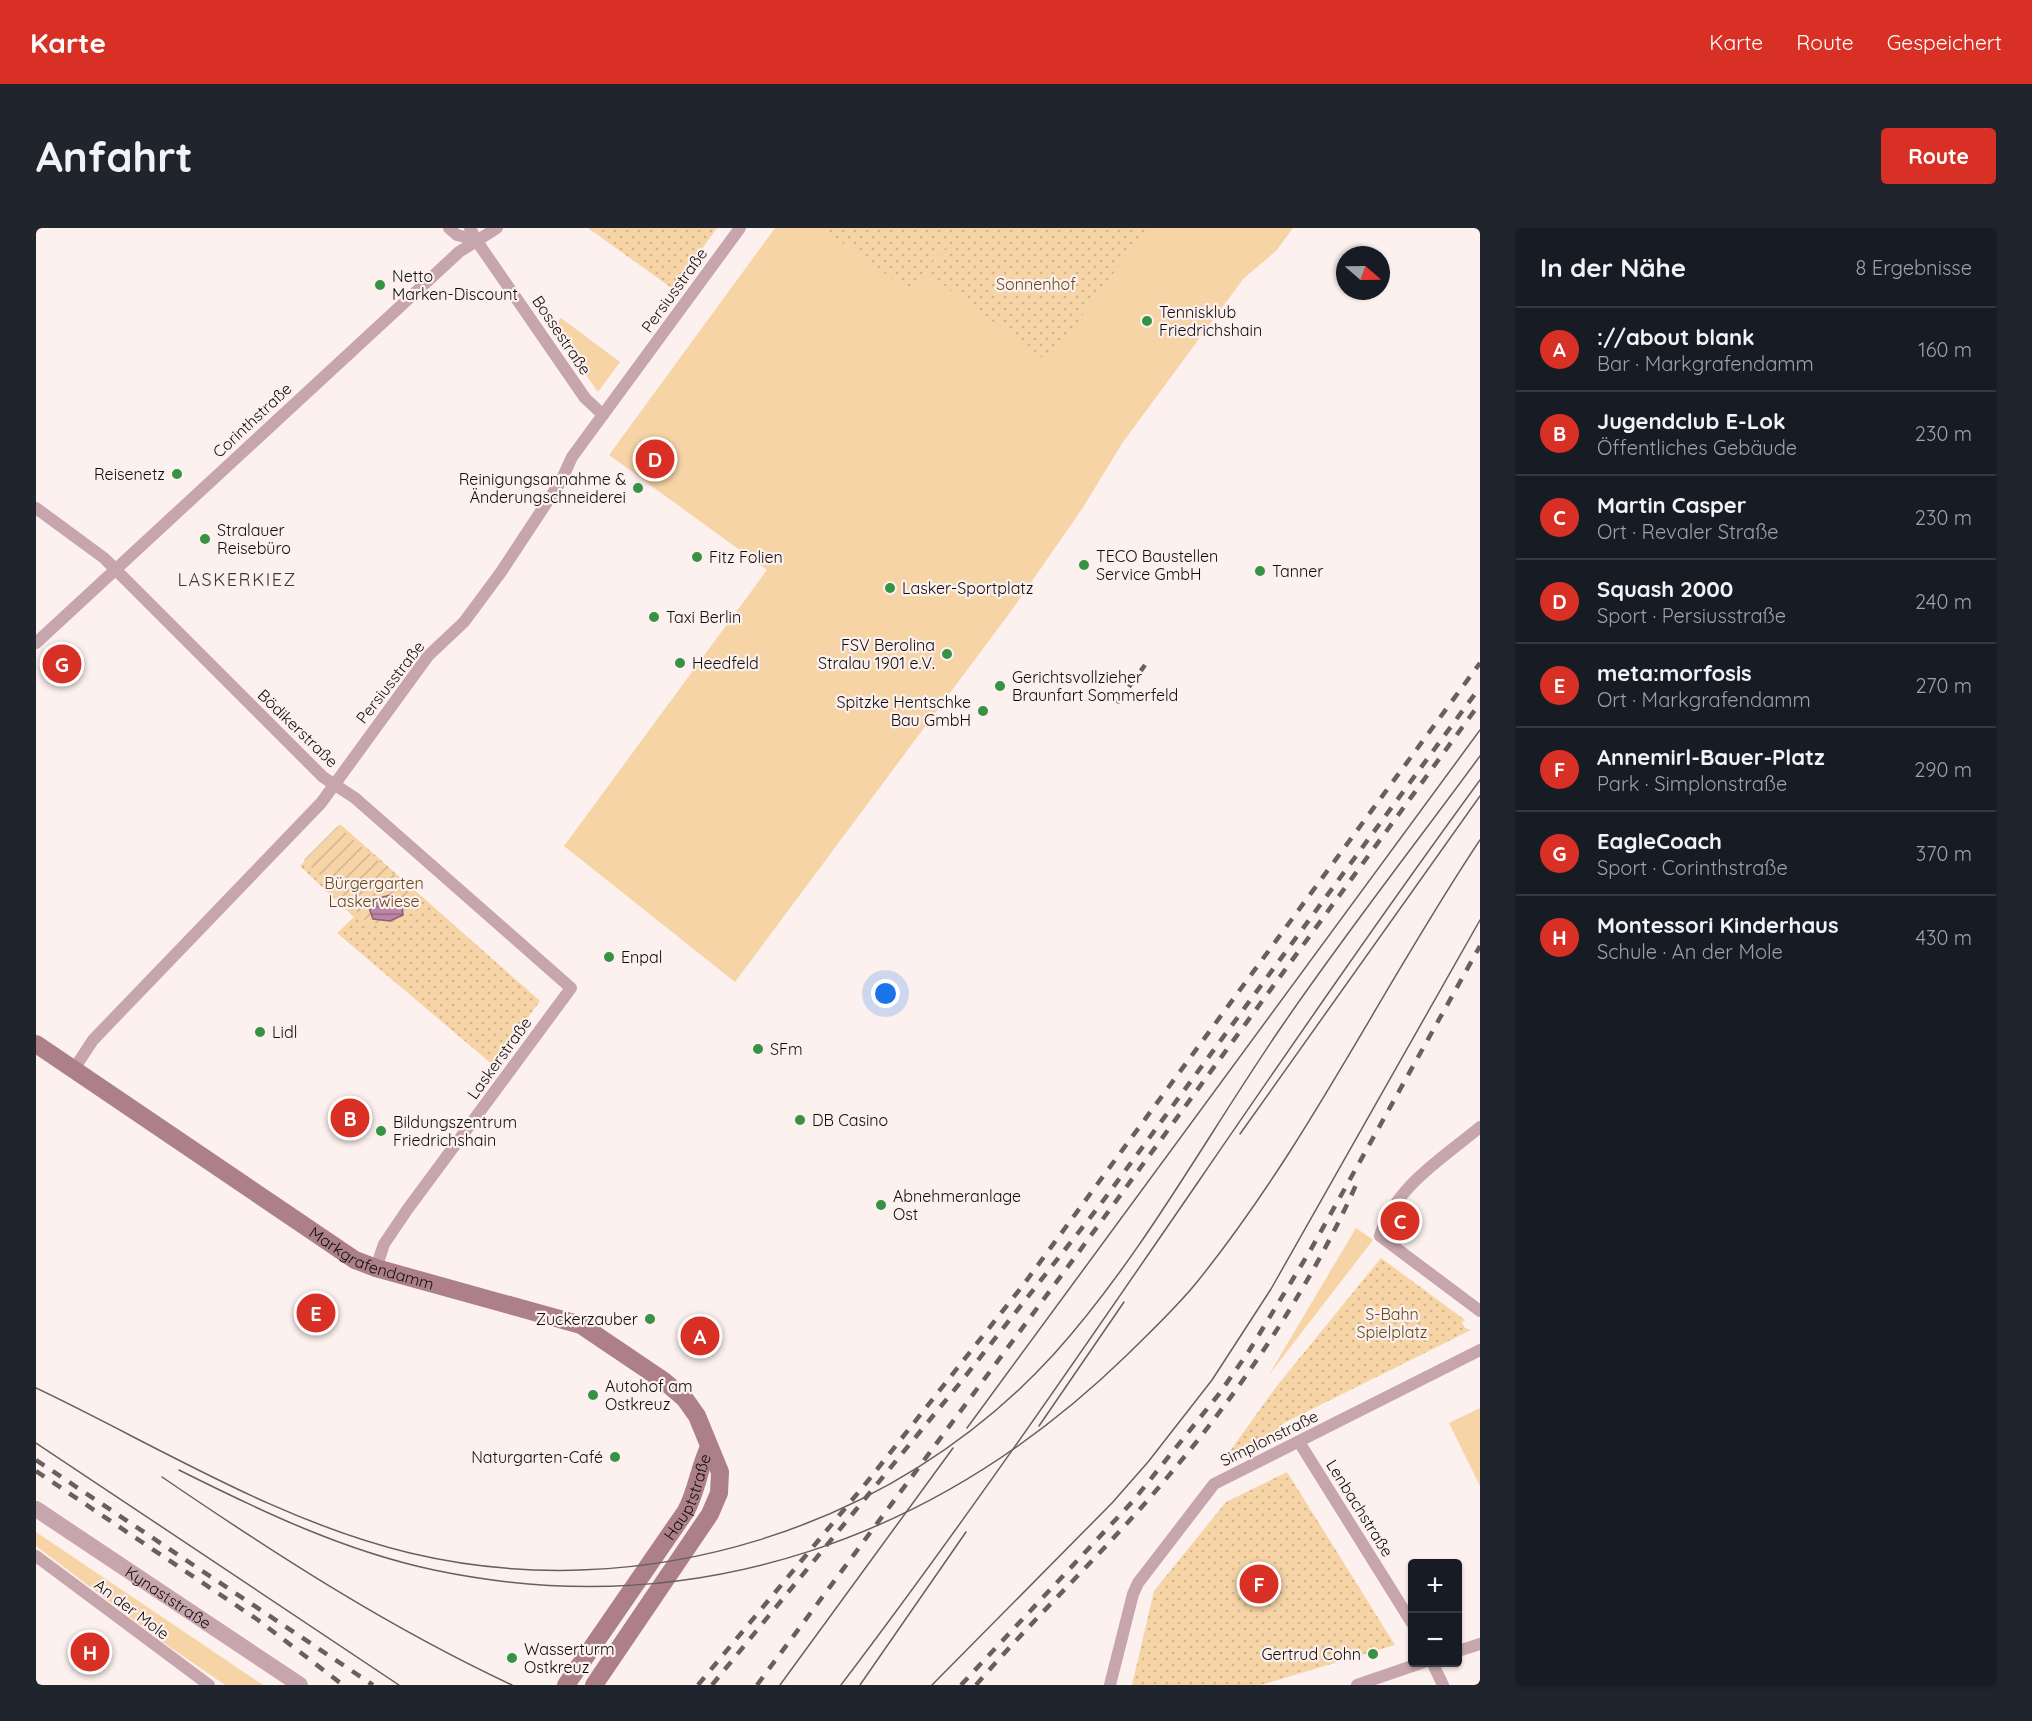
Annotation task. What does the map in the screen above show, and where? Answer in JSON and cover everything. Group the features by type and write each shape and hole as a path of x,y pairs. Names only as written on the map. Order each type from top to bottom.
{"main road":[{"name":"Markgrafendamm","path":"36,1044 348,1256 376,1269 569,1321 591,1330 677,1391 697,1416 709,1447"},
{"name":"Hauptstraße","path":"566,1685 686,1511 695,1491 699,1469 709,1447"},
{"name":"Hauptstraße","path":"594,1685 710,1514 721,1482 720,1472 709,1447"}],"street":[{"path":"449,228 457,235 476,240"},
{"name":"Bossestraße","path":"470,228 585,398 603,415"},
{"name":"Corinthstraße","path":"36,643 383,321 476,240 497,228"},
{"name":"Persiusstraße","path":"74,1069 93,1040 321,802 428,656 464,622 501,572 561,481 572,457 740,228"},
{"name":"Bödikerstraße","path":"36,508 104,558 323,777 355,798 571,988"},
{"name":"Laskerstraße","path":"376,1269 384,1244 407,1210 571,988"},
{"path":"1480,1127 1401,1193 1380,1236 1480,1311"},
{"name":"Simplonstraße","path":"1110,1685 1135,1588 1214,1484 1480,1350"},
{"name":"Lenbachstraße","path":"1299,1442 1408,1615"},
{"name":"Kynaststraße","path":"36,1509 300,1685"},
{"name":"An der Mole","path":"36,1556 161,1652 209,1685"},
{"path":"1462,1650 1480,1644"},
{"path":"1357,1685 1409,1667"},
{"path":"1434,1667 1443,1685"}],"green space":[{"path":"588,228 717,228 673,289"},
{"name":"Lasker-Sportplatz","path":"775,228 1293,228 1276,251 1244,278 1123,442 1082,509 1014,607 735,982 564,846 767,570 609,455"},
{"path":"822,228 958,228 910,292"},
{"name":"Sonnenhof","path":"960,228 1147,228 1048,362 927,273"},
{"path":"561,318 620,362 598,392 552,328"},
{"path":"340,824 540,1001 493,1065 337,933 354,917 300,866"},
{"name":"Bürgergarten Laskerwiese","path":"338,826 414,892 406,902 405,917 390,923 368,923 304,860"},
{"path":"1356,1228 1373,1240 1268,1376"},
{"name":"S-Bahn Spielplatz","path":"1381,1258 1465,1320 1462,1322 1465,1328 1471,1330 1282,1424 1279,1430 1225,1458 1276,1387"},
{"path":"1480,1408 1480,1486 1449,1423"},
{"path":"1287,1472 1395,1645 1261,1685 1132,1685 1154,1591 1226,1502"},
{"path":"36,1532 263,1685 225,1685 164,1643 36,1546"}],"shaded area":[{"path":"391,895 401,902 403,915 390,921 373,919 368,905 379,898"}],"tram line":[{"path":"967,1428 1480,730"},
{"path":"36,1388 219,1480 313,1522 410,1553 497,1567 586,1570 673,1561 759,1540 841,1509 918,1467 990,1415 1054,1354 1117,1276 1306,992 1480,756"},
{"path":"841,1685 924,1574 1084,1348 1399,892 1480,780"},
{"path":"1240,1134 1480,796"},
{"path":"179,1470 272,1515 368,1552 434,1570 531,1584 626,1585 719,1574 808,1552 894,1518 977,1473 1055,1418 1128,1354 1189,1292 1237,1230 1274,1176 1480,840"},
{"path":"932,1685 1112,1503 1148,1462 1212,1380 1271,1289 1480,920"},
{"path":"1039,1426 1124,1302"},
{"path":"36,1443 399,1685"},
{"path":"780,1685 953,1448"},
{"path":"162,1477 333,1588 421,1639 512,1685"},
{"path":"860,1685 966,1532"}],"railway":[{"path":"698,1685 867,1482 1024,1284 1480,663"},
{"path":"1117,703 1145,665"},
{"path":"712,1685 960,1383 1100,1205 1480,687"},
{"path":"757,1685 1081,1249 1480,703"},
{"path":"961,1685 1133,1501 1219,1394 1249,1351 1310,1251 1480,946"},
{"path":"976,1685 1151,1496 1227,1402 1300,1292 1342,1216 1359,1178"},
{"path":"36,1460 373,1685"},
{"path":"36,1471 258,1620 343,1685"}],"place":[{"name":"Netto Marken-Discount","path":"380,285"},
{"name":"Tennisklub Friedrichshain","path":"1147,321"},
{"name":"Squash 2000","path":"655,459"},
{"name":"Reisenetz","path":"177,474"},
{"name":"Reinigungsannahme & Änderungschneiderei","path":"638,488"},
{"name":"Stralauer Reisebüro","path":"205,539"},
{"name":"Fitz Folien","path":"697,557"},
{"name":"TECO Baustellen Service GmbH","path":"1084,565"},
{"name":"Tanner","path":"1260,571"},
{"name":"Lasker-Sportplatz","path":"890,588"},
{"name":"Taxi Berlin","path":"654,617"},
{"name":"FSV Berolina Stralau 1901 e.V.","path":"947,654"},
{"name":"Heedfeld","path":"680,663"},
{"name":"EagleCoach","path":"62,664"},
{"name":"Gerichtsvollzieher Braunfart Sommerfeld","path":"1000,686"},
{"name":"Spitzke Hentschke Bau GmbH","path":"983,711"},
{"name":"Enpal","path":"609,957"},
{"name":"Lidl","path":"260,1032"},
{"name":"SFm","path":"758,1049"},
{"name":"Jugendclub E-Lok","path":"350,1118"},
{"name":"DB Casino","path":"800,1120"},
{"name":"Bildungszentrum Friedrichshain","path":"381,1131"},
{"name":"Abnehmeranlage Ost","path":"881,1205"},
{"name":"Martin Casper","path":"1400,1221"},
{"name":"meta:morfosis","path":"316,1313"},
{"name":"Zuckerzauber","path":"650,1319"},
{"name":"://about blank","path":"700,1336"},
{"name":"Autohof am Ostkreuz","path":"593,1395"},
{"name":"Naturgarten-Café","path":"615,1457"},
{"name":"Annemirl-Bauer-Platz","path":"1259,1584"},
{"name":"Montessori Kinderhaus","path":"90,1652"},
{"name":"Gertrud Cohn","path":"1373,1654"},
{"name":"Wasserturm Ostkreuz","path":"512,1658"}],"district":[{"name":"LASKERKIEZ","path":"237,580"}]}
